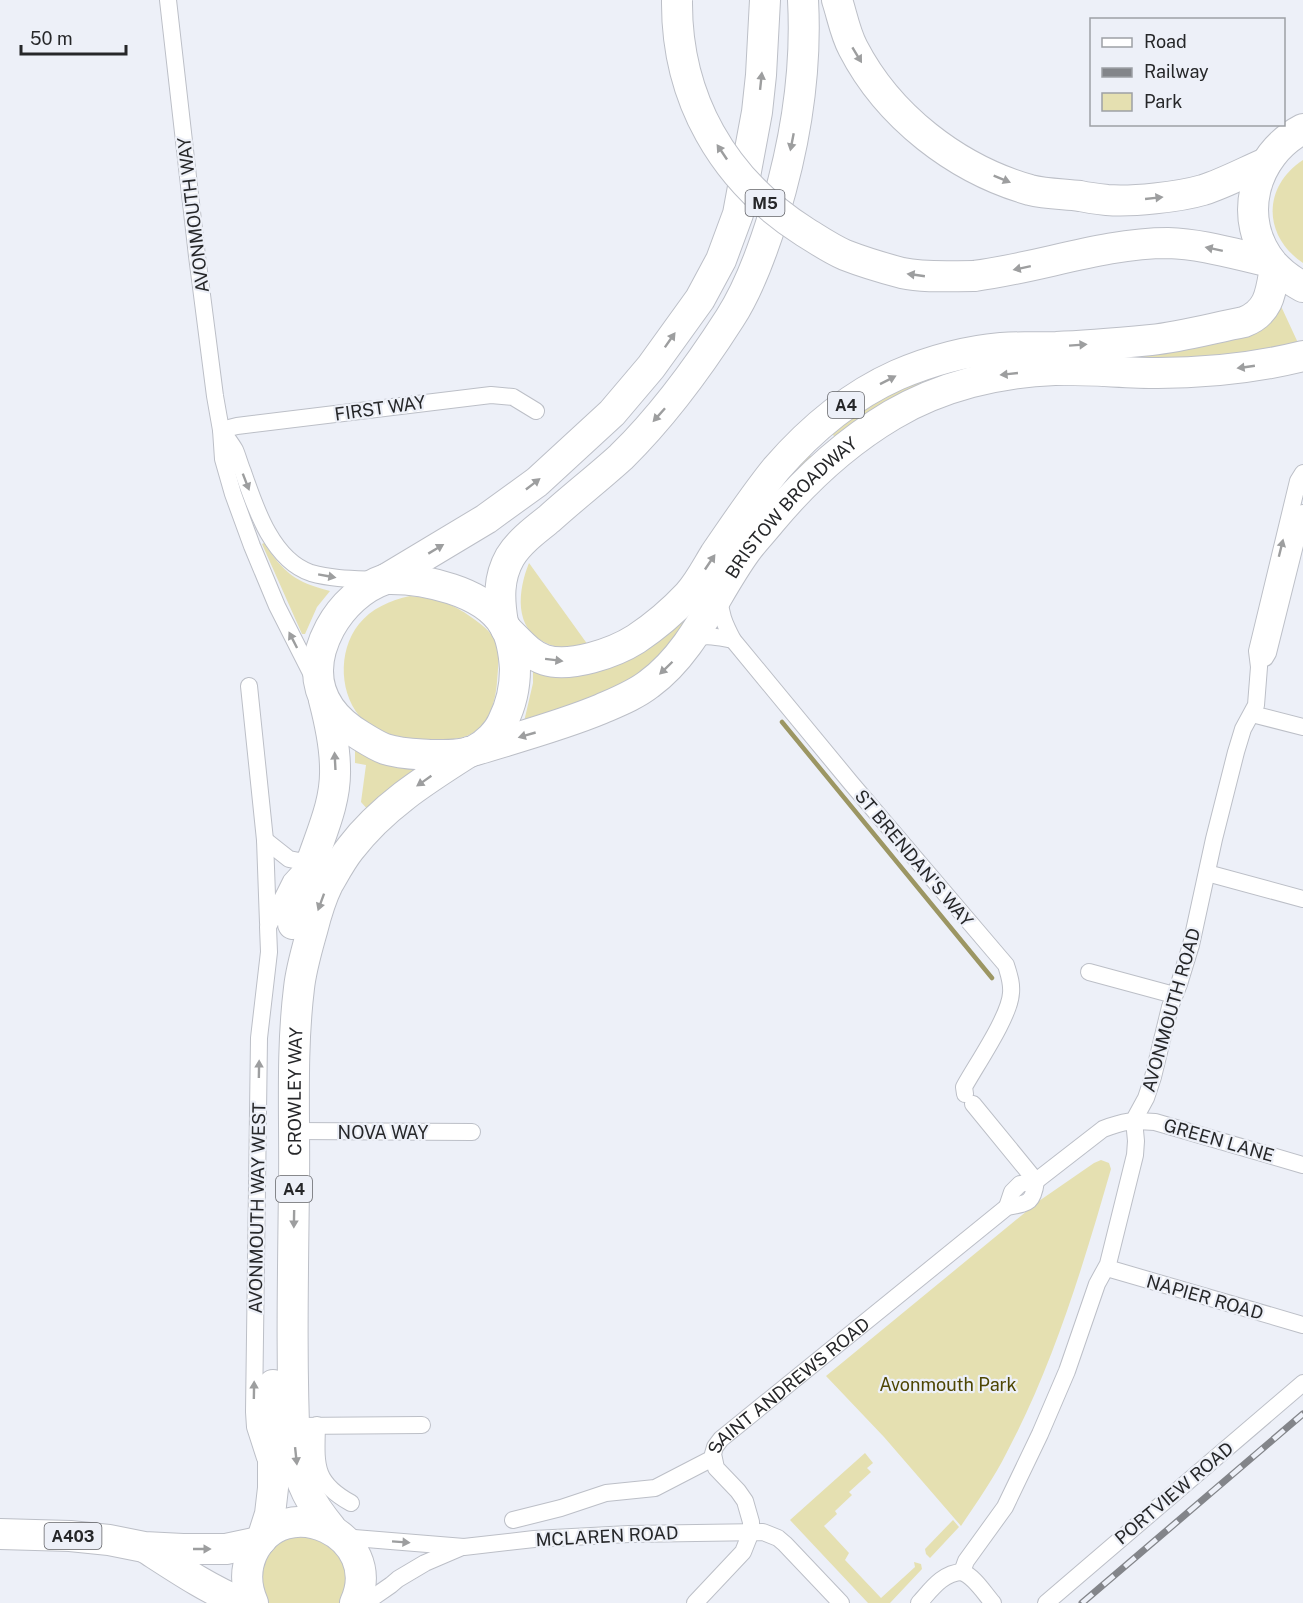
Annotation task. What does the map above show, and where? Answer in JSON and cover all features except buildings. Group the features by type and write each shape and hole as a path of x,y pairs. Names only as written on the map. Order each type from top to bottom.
{"highway":[{"name":"M5","path":"677,0 676,13 681,52 688,85 703,122 720,149 740,177 768,206 803,231 844,255 903,273 927,277 974,276 1005,272 1104,250 1142,244 1168,243 1192,245 1273,264"},
{"name":"M5","path":"384,579 486,519 537,482 612,413 651,367 700,298 721,260 738,214 757,111 765,0"},
{"name":"M5","path":"505,626 500,602 501,580 514,552 530,535 620,457 664,411 731,316 750,279 766,241 793,139 801,90 803,0"},
{"path":"837,0 852,46 872,80 893,105 942,148 968,164 998,178 1032,190 1109,200 1149,198 1201,190 1266,163"},
{"path":"1303,129 1281,144 1266,163 1258,178 1253,213 1262,247 1273,264 1289,279 1303,287"},
{"name":"BRISTOW BROADWAY","path":"505,626 533,654 545,660 561,662 596,656 634,640 688,595 744,511 777,468 829,418 865,391 925,364 971,352 1003,348 1058,347 1153,340 1254,319 1269,300 1273,264"},
{"name":"BRISTOW BROADWAY","path":"472,751 577,719 622,700 647,685 680,655 747,549 792,495 824,464 893,414 961,385 1002,375 1056,370 1158,373 1219,371 1294,365"},
{"path":"384,579 424,581 450,588 485,605 505,626 515,664 513,692 508,711 500,727 490,738 472,751 451,755 402,753 385,749 340,722 323,696 319,662 324,640 330,627 348,602 384,579"},
{"name":"CROWLEY WAY","path":"253,1603 248,1590 248,1570 270,1514 273,1488 274,1072 277,1007 287,950 298,908 328,819 335,775 332,732 323,696"},
{"name":"CROWLEY WAY","path":"355,1603 359,1590 360,1571 354,1552 315,1508 300,1478 295,1452 305,1426 293,1302 294,1131 299,987 314,922 327,886 349,850 382,814 427,779 472,751"},
{"path":"261,1541 277,1528 295,1522 313,1522 336,1533"},
{"name":"A403","path":"0,1534 84,1537 144,1547 226,1549 261,1541"},
{"name":"A403","path":"144,1547 183,1572 242,1603"}],"street":[{"name":"AVONMOUTH WAY","path":"168,0 223,459 252,546 277,606 323,696"},
{"name":"FIRST WAY","path":"221,430 237,426 490,395 513,397 536,411"},
{"name":"AVONMOUTH WAY","path":"221,430 235,450 266,528 280,551 300,568 323,576 384,579"},
{"name":"AVONMOUTH ROAD","path":"1134,1120 1145,1103 1153,1077 1174,995 1191,945 1236,752 1243,729 1258,698 1257,651 1259,640 1298,481 1303,473"},
{"name":"AVONMOUTH ROAD","path":"1259,667 1268,653 1303,513"},
{"name":"ST BRENDAN'S WAY","path":"721,589 722,616 733,640 1006,966 1011,980 1011,996 1005,1014 964,1087 969,1099 1036,1181"},
{"path":"692,639 698,636 709,636 733,640"},
{"name":"AVONMOUTH WAY WEST","path":"249,686 265,840 269,952 259,1038 254,1412 257,1437 273,1488"},
{"path":"1252,714 1303,727"},
{"path":"265,840 289,859 299,861 314,857"},
{"name":"AVONMOUTH WAY WEST","path":"268,927 291,881 314,857"},
{"path":"1207,873 1303,899"},
{"path":"1089,972 1174,995"},
{"path":"962,1572 966,1561 1005,1507 1072,1360 1097,1284 1107,1268 1135,1155 1134,1120"},
{"name":"GREEN LANE","path":"1134,1120 1155,1122 1303,1165"},
{"name":"SAINT ANDREWS ROAD","path":"513,1520 561,1508 606,1493 655,1488 713,1458 715,1447 721,1439 1007,1207 1024,1204 1031,1200 1034,1196 1036,1181 1103,1129 1134,1120"},
{"name":"NOVA WAY","path":"294,1131 472,1132"},
{"name":"NAPIER ROAD","path":"1107,1268 1303,1325"},
{"name":"PORTVIEW ROAD","path":"1046,1603 1303,1383"},
{"path":"351,1503 330,1489 321,1476 305,1426 422,1425"},
{"path":"695,1603 743,1552 751,1532 751,1522 745,1501 716,1468 713,1458"},
{"name":"MCLAREN ROAD","path":"336,1533 464,1547 534,1539 628,1534 763,1532 778,1538 793,1551 842,1603"},
{"name":"MCLAREN ROAD","path":"365,1603 398,1578 425,1563 464,1547"},
{"path":"919,1603 942,1579 956,1572 962,1572 972,1579 993,1603"}],"green space":[{"path":"1303,160 1303,263 1280,239 1273,212 1274,197 1280,184"},
{"path":"1280,304 1299,345 1249,358 1074,361 839,442 829,430 901,382"},
{"path":"806,451 816,462 685,633 628,685 523,726 533,683 533,666 616,660"},
{"path":"264,543 291,575 308,584 330,591 317,607 305,634 302,634 262,544"},
{"path":"529,563 588,645 571,648 557,647 535,637 528,628 523,619 521,596"},
{"path":"410,596 437,600 458,608 485,628 496,642 498,665 494,701 483,724 469,735 454,739 420,741 391,739 364,721 350,700 344,674 344,660 352,635 359,624 375,610 395,600"},
{"path":"358,750 417,770 369,811 361,802 366,765 355,763 355,751"},
{"name":"Avonmouth Park","path":"1101,1160 1109,1163 1111,1169 1090,1242 1053,1349 1007,1452 961,1526 884,1437 826,1376 1039,1201"},
{"path":"865,1453 873,1463 867,1468 871,1472 849,1492 852,1495 835,1511 837,1514 824,1526 849,1553 845,1560 881,1598 915,1567 914,1562 921,1564 922,1569 890,1603 868,1603 790,1520"},
{"path":"953,1520 959,1527 930,1558 925,1549"},
{"path":"296,1534 329,1541 348,1571 341,1603 267,1603 263,1595 261,1569 273,1547"}],"waterway":[{"path":"782,722 992,978"}],"railway":[{"path":"1082,1603 1303,1414"}]}
